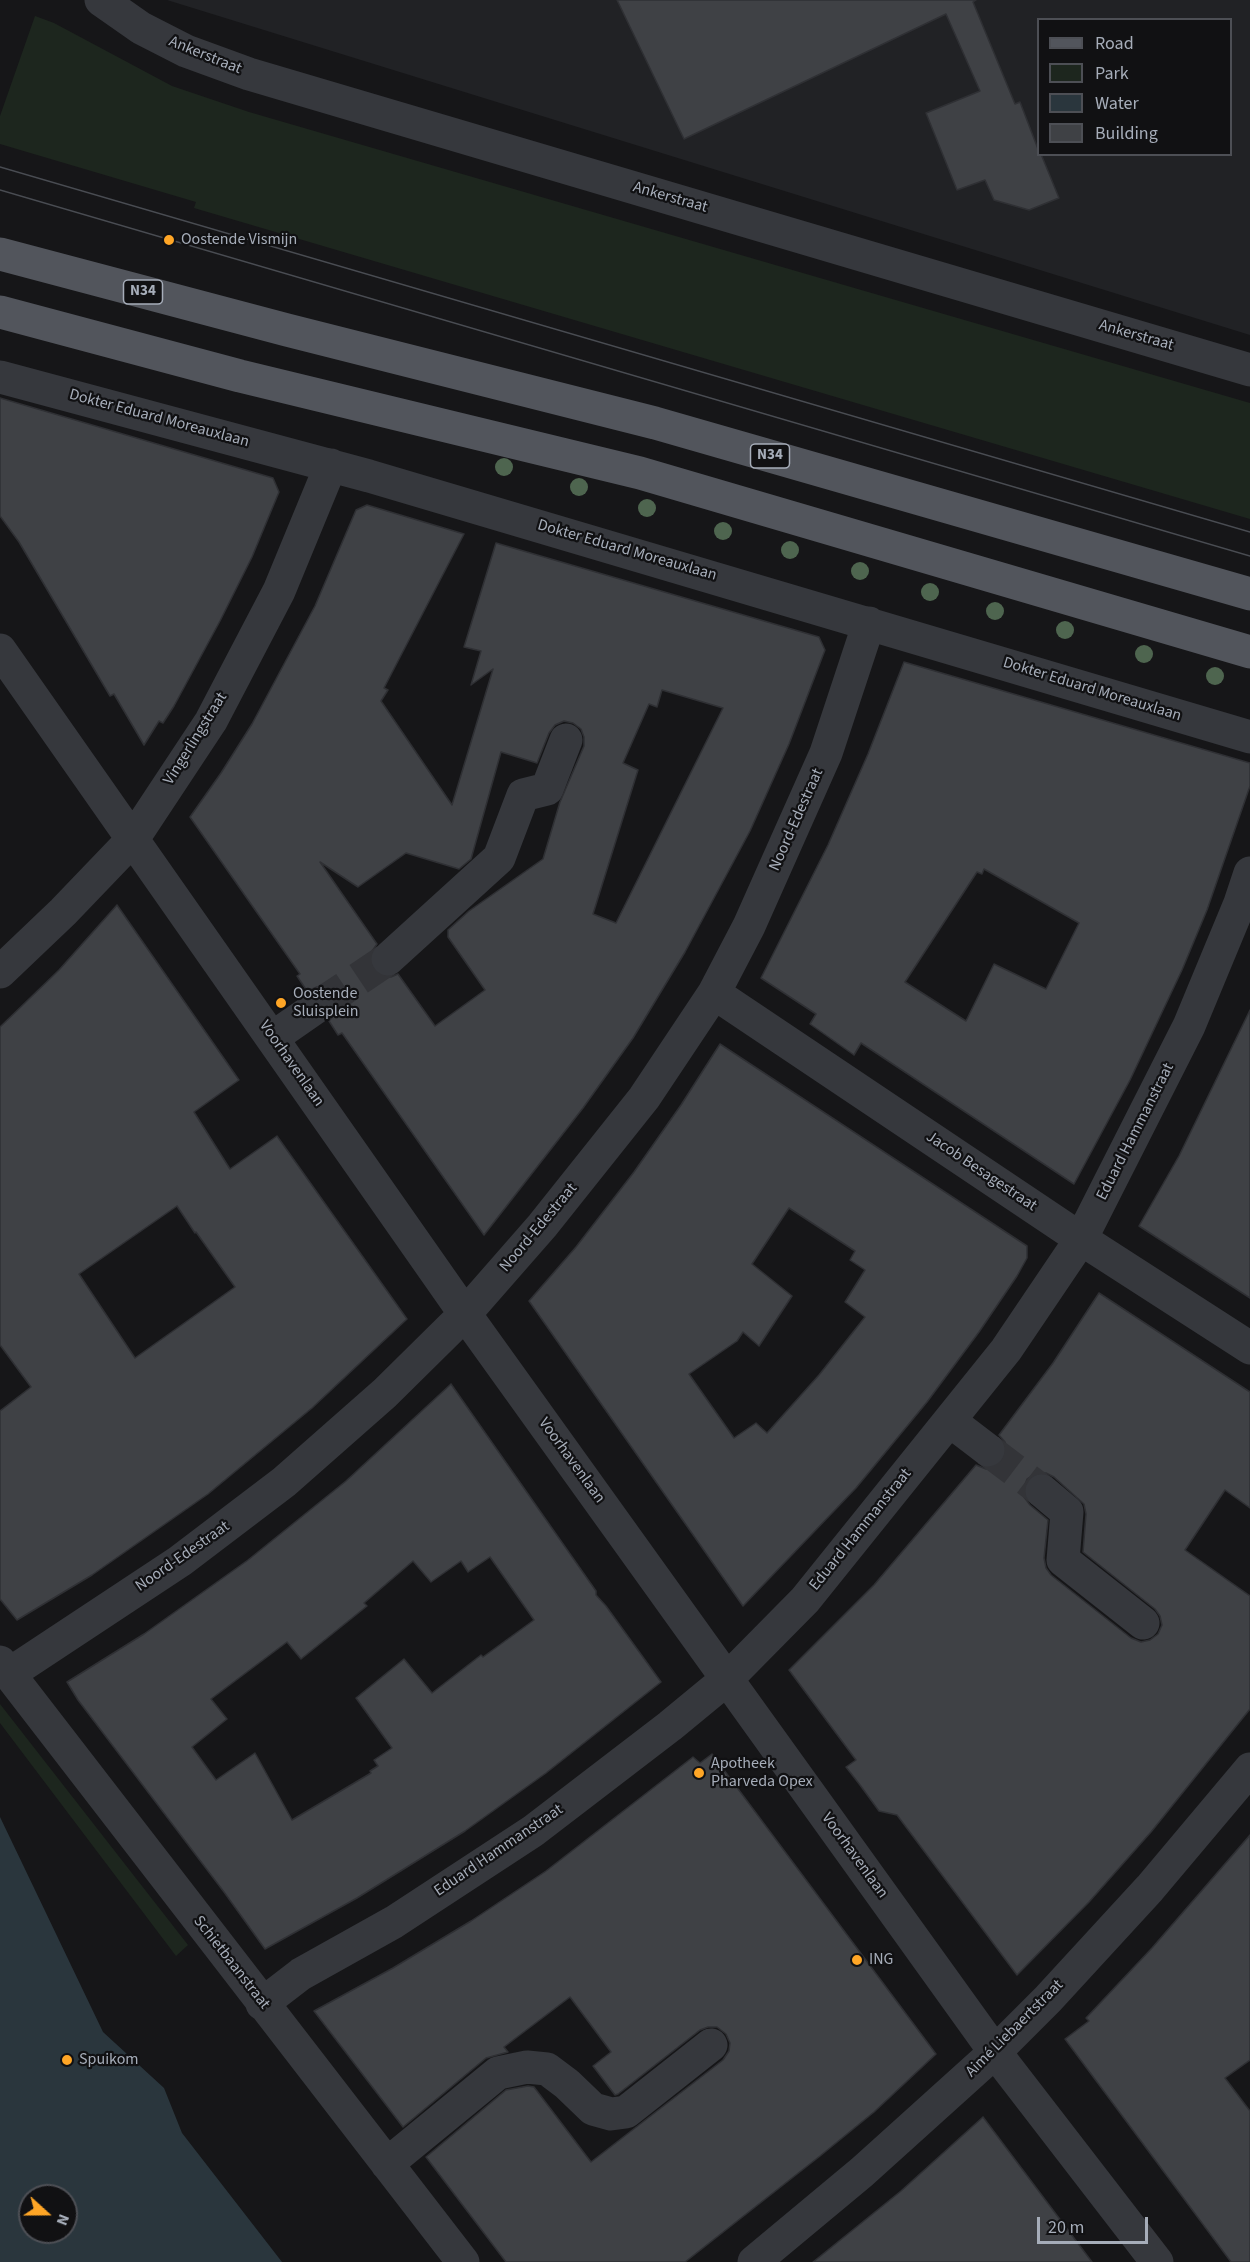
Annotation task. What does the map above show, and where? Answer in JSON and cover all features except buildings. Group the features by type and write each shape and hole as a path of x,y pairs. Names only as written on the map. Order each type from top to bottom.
{"main road":[{"name":"N34","path":"0,254 298,333 655,423 1250,594"},
{"path":"0,312 240,376 640,473 1250,652"}],"street":[{"name":"Ankerstraat","path":"101,0 141,28 186,51 249,74 1250,370"},
{"name":"Dokter Eduard Moreauxlaan","path":"0,377 332,465 1250,737"},
{"name":"Vingerlingstraat","path":"0,972 63,912 133,839 211,721 279,591 332,465"},
{"name":"Noord-Edestraat","path":"4,1668 180,1561 284,1482 385,1393 465,1314 542,1226 644,1098 714,993 749,926 826,753 869,623"},
{"name":"Voorhavenlaan","path":"0,650 465,1314 994,2052 1156,2262"},
{"path":"388,959 499,858 523,795 547,789 566,740"},
{"name":"Eduard Hammanstraat","path":"262,2004 301,1974 394,1922 533,1831 670,1726 727,1678 805,1600 1006,1350 1081,1239 1189,1026 1240,903 1250,873"},
{"name":"Jacob Besagestraat","path":"714,993 1081,1239 1250,1348"},
{"path":"272,1038 318,1006"},
{"path":"950,1421 988,1450"},
{"path":"1042,1491 1067,1512 1063,1560 1143,1623"},
{"name":"Schietbaanstraat","path":"4,1668 464,2262"},
{"name":"Aimé Liebaertstraat","path":"754,2262 862,2172 994,2052 1048,1999 1150,1888 1250,1771"},
{"path":"387,2164 498,2073 527,2067 547,2069 593,2109 611,2114 626,2112 711,2045"}],"shaded area":[{"path":"167,0 1250,0 1250,335"}],"green space":[{"path":"35,16 54,23 172,86 249,112 1250,403 1250,519 194,208 196,202 0,144 0,116"},
{"path":"0,1704 188,1945 176,1956 0,1723"}],"water":[{"name":"Spuikom","path":"0,1817 103,2032 164,2088 182,2133 282,2262 0,2262"}],"tunnel":[{"path":"318,1006 388,959"},
{"path":"988,1450 1042,1491"}],"tram line":[{"path":"0,167 1250,532"},
{"path":"0,190 1250,556"}],"place":[{"name":"Oostende Vismijn","path":"169,240"},
{"name":"Oostende Sluisplein","path":"281,1003"},
{"name":"Apotheek Pharveda Opex","path":"699,1773"},
{"name":"ING","path":"857,1960"},
{"name":"Spuikom","path":"67,2060"}]}
